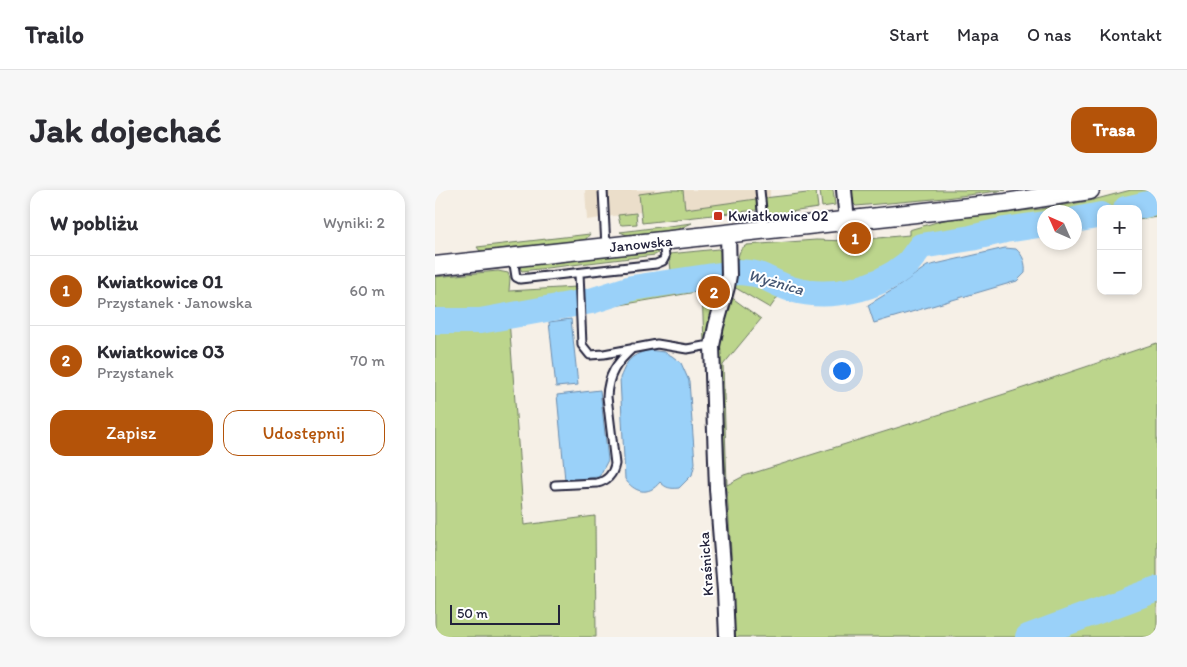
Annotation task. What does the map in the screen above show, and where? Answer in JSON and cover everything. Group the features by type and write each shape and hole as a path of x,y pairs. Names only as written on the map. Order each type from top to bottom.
{"street":[{"path":"844,190 847,221"},
{"name":"Janowska","path":"435,266 1006,203 1090,190"},
{"name":"Kraśnicka","path":"727,637 717,489 712,346 727,287 729,263 728,234"}],"lane":[{"path":"603,190 606,247"},
{"path":"760,190 764,230"},
{"path":"513,258 516,277 520,280 661,263 665,257 663,241"},
{"path":"579,273 582,345 590,355 657,344 687,349 712,346"},
{"path":"555,485 603,482 613,471 615,464 607,397 608,385 612,372 618,363 633,348"}],"shaded area":[{"path":"585,190 770,190 770,197 587,220"}],"green space":[{"path":"683,190 685,209 756,199 757,210 642,223 639,194"},
{"path":"833,190 835,205 822,207 820,191"},
{"path":"852,190 1006,190 856,206 853,203"},
{"path":"1131,190 1157,190 1157,200 1135,205 1097,205 1097,214 1082,217 1082,205 1065,205"},
{"path":"816,192 818,208 770,215 764,212 764,198"},
{"path":"1157,205 1157,217 1142,219 1142,208"},
{"path":"1037,209 1037,224 919,245 907,261 894,272 866,285 851,289 821,292 806,290 788,286 756,273 737,269 741,249 747,245 816,240 848,241 909,235 909,230 951,218"},
{"path":"636,213 637,224 620,224 618,215"},
{"path":"1097,219 1097,226 1082,228 1082,222"},
{"path":"692,223 676,230 627,235 620,232"},
{"path":"1037,229 1037,234 934,250 904,273 922,250"},
{"path":"590,234 585,240 480,251 477,247"},
{"path":"718,249 723,256 723,272 632,286 585,301 584,293 625,278 671,271 669,254"},
{"path":"655,251 658,253 655,255 522,271 520,268 522,266"},
{"path":"498,271 508,273 510,278 509,291 576,287 576,302 479,318 435,317 435,277"},
{"path":"737,275 759,279 782,291 770,308 734,287"},
{"path":"723,277 708,327 706,343 704,343 702,291 585,311 585,304 633,289"},
{"path":"731,297 761,319 723,365 727,485 744,476 1014,391 1157,343 1157,587 1021,637 733,637 731,552 718,357 721,334"},
{"path":"509,319 524,525 595,516 596,637 435,637 435,324"},
{"path":"1157,596 1157,637 1043,637"}],"water":[{"path":"1005,248 1016,249 1021,254 1025,273 1017,281 874,323 868,305 927,266"},
{"path":"571,319 578,385 556,387 549,322"},
{"path":"648,350 664,352 672,356 681,363 689,381 695,463 692,475 679,488 668,488 660,482 651,490 641,491 633,487 625,479 620,378 630,360"},
{"path":"600,390 608,460 599,477 565,480 557,395"}],"waterway":[{"name":"Wyżnica","path":"1142,205 1157,202"},
{"name":"Wyżnica","path":"1082,219 1097,216"},
{"name":"Wyżnica","path":"435,321 480,321 591,301 632,288 740,272 759,275 791,289 806,292 836,293 867,286 895,273 907,264 921,246 1037,225"},
{"path":"1028,637 1157,589"}],"place":[{"name":"Kwiatkowice 02","path":"718,216"},
{"name":"Kwiatkowice 01","path":"855,238"},
{"name":"Kwiatkowice 03","path":"714,292"}]}
